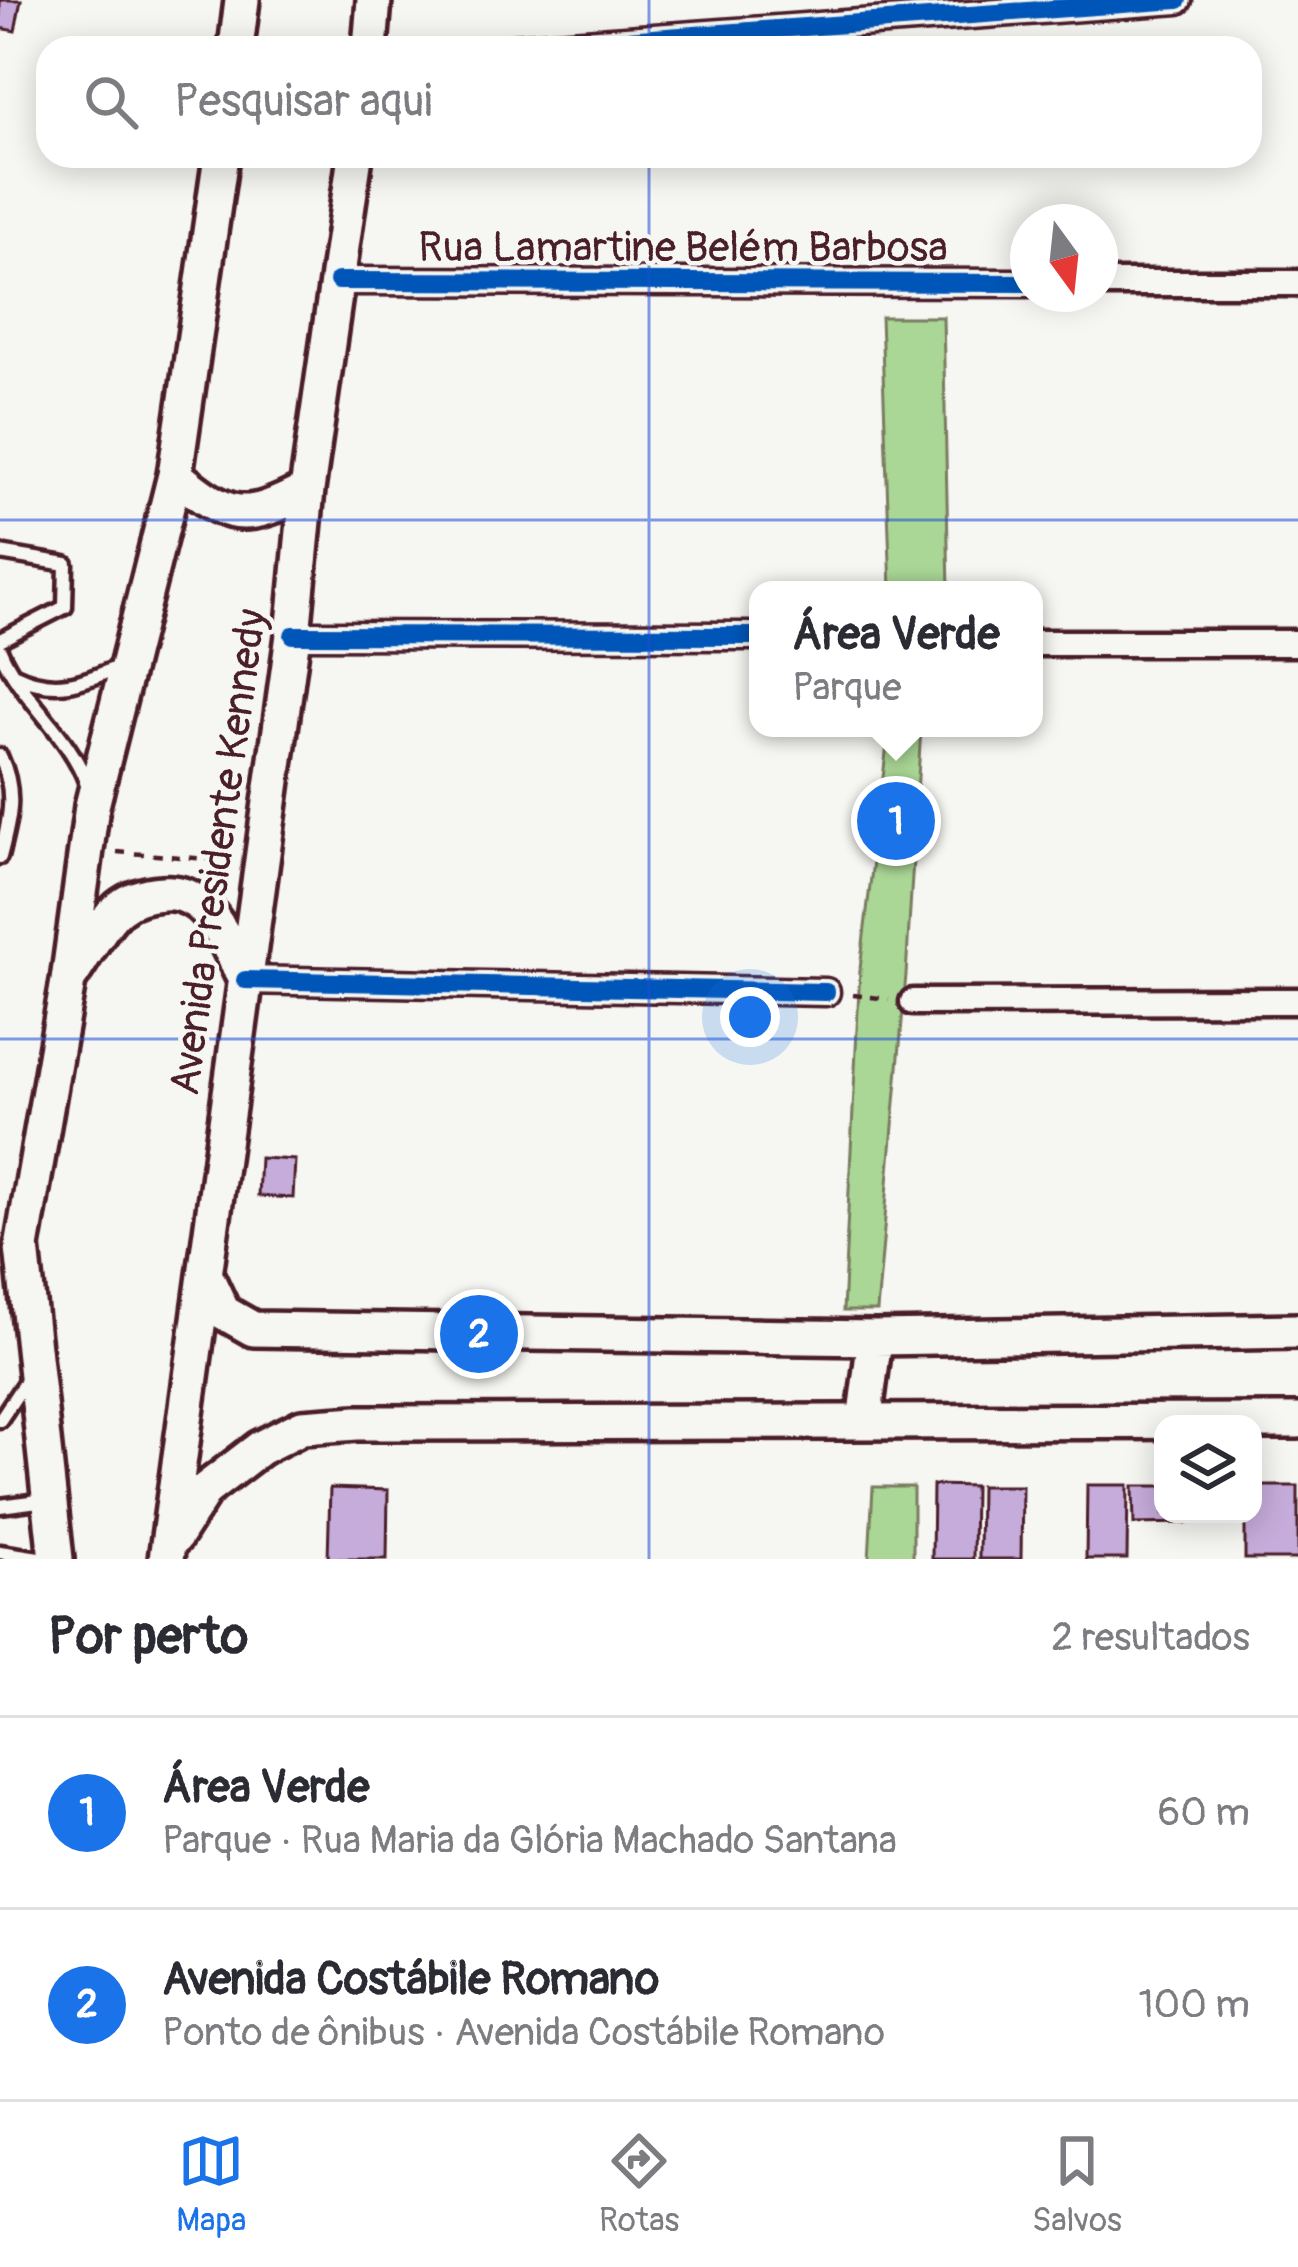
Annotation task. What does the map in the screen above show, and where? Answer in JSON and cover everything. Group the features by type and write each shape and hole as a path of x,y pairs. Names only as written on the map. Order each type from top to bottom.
{"main road":[{"path":"238,36 242,0"},
{"path":"371,36 374,0"},
{"path":"56,1559 22,1247 68,981 92,806 124,664 175,476 219,168"},
{"name":"Avenida Presidente Kennedy","path":"167,1554 353,168"},
{"path":"175,476 212,506 241,514 269,510 307,490"},
{"path":"68,981 118,908 144,895 174,892 190,895 205,907 245,980"},
{"path":"205,1275 223,1312 253,1329 875,1338 1298,1331"},
{"path":"864,1422 875,1338"},
{"path":"167,1554 205,1490 260,1448 302,1427 1298,1421"}],"street":[{"path":"681,36 1178,0"},
{"name":"Rua Lamartine Belém Barbosa","path":"338,281 1010,283"},
{"path":"1118,283 1298,284"},
{"path":"293,635 749,637"},
{"path":"1043,643 1298,643"},
{"path":"245,980 826,992"},
{"path":"913,1002 1298,1000"}],"lane":[{"path":"0,553 66,564 68,589 65,607 0,640"},
{"path":"0,650 9,671 75,754 92,806"},
{"path":"9,671 35,685 77,686 124,664"},
{"path":"0,756 12,781 13,805 0,857"},
{"path":"0,1420 33,1370"},
{"path":"0,1506 48,1499"},
{"path":"0,1552 45,1559"}],"path":[{"path":"84,849 261,864"},
{"path":"826,992 913,1002"}],"green space":[{"path":"881,317 943,317 949,581 891,581"},
{"path":"888,737 920,737 877,1311 843,1311 860,969"},
{"path":"873,1487 913,1487 913,1559 869,1559"}],"building":[{"path":"0,0 21,0 15,31 0,28"},
{"path":"260,1158 295,1160 293,1198 258,1196"},
{"path":"933,1485 974,1486 973,1559 932,1559"},
{"path":"1087,1485 1128,1485 1127,1559 1086,1559"},
{"path":"980,1486 1022,1486 1021,1559 979,1559"},
{"path":"1133,1486 1154,1486 1154,1523 1187,1523 1134,1524"},
{"path":"1262,1486 1298,1486 1298,1559 1245,1559 1245,1523 1262,1523"},
{"path":"330,1488 388,1490 387,1559 328,1559"}],"cycle path":[{"path":"681,36 1178,0"},
{"path":"338,281 1010,283"},
{"path":"293,635 749,636"},
{"path":"245,980 826,992"}],"place":[{"name":"Área Verde","path":"896,821"},
{"name":"Avenida Costábile Romano","path":"479,1334"}]}
